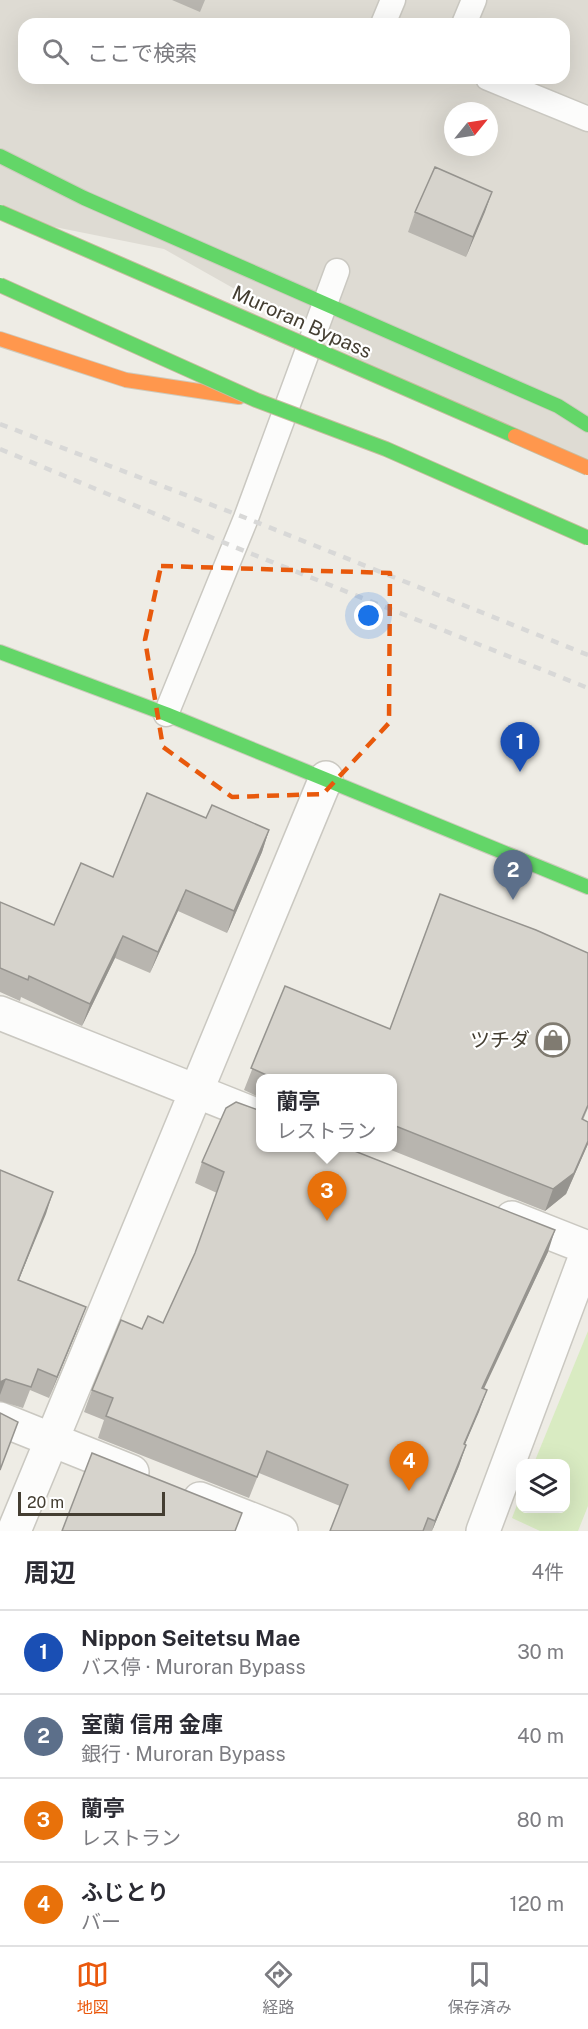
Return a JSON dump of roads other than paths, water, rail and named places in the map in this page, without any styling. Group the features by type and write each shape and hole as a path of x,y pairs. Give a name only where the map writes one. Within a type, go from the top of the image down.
{"main road":[{"path":"0,156 84,198 558,406 588,425"},
{"name":"Muroran Bypass","path":"0,212 588,468"},
{"path":"0,285 256,400 387,449 588,538"},
{"path":"0,339 126,380 256,400"},
{"path":"0,652 166,714 588,887"}],"street":[{"path":"14,1531 326,778"},
{"path":"0,1013 256,1115"},
{"path":"483,1531 588,1249 487,1208"},
{"path":"0,1419 281,1531"}],"lane":[{"path":"386,18 393,0"},
{"path":"466,18 474,0"},
{"path":"503,84 588,118"},
{"path":"166,714 246,518 337,271"}],"railway":[{"path":"0,424 246,518 588,655"},
{"path":"0,449 232,546 588,688"}],"place":[{"name":"Nippon Seitetsu Mae","path":"520,772"},
{"name":"室蘭 信用 金庫","path":"513,900"},
{"name":"ツチダ","path":"553,1040"},
{"name":"蘭亭","path":"327,1221"},
{"name":"ふじとり","path":"409,1491"}]}
